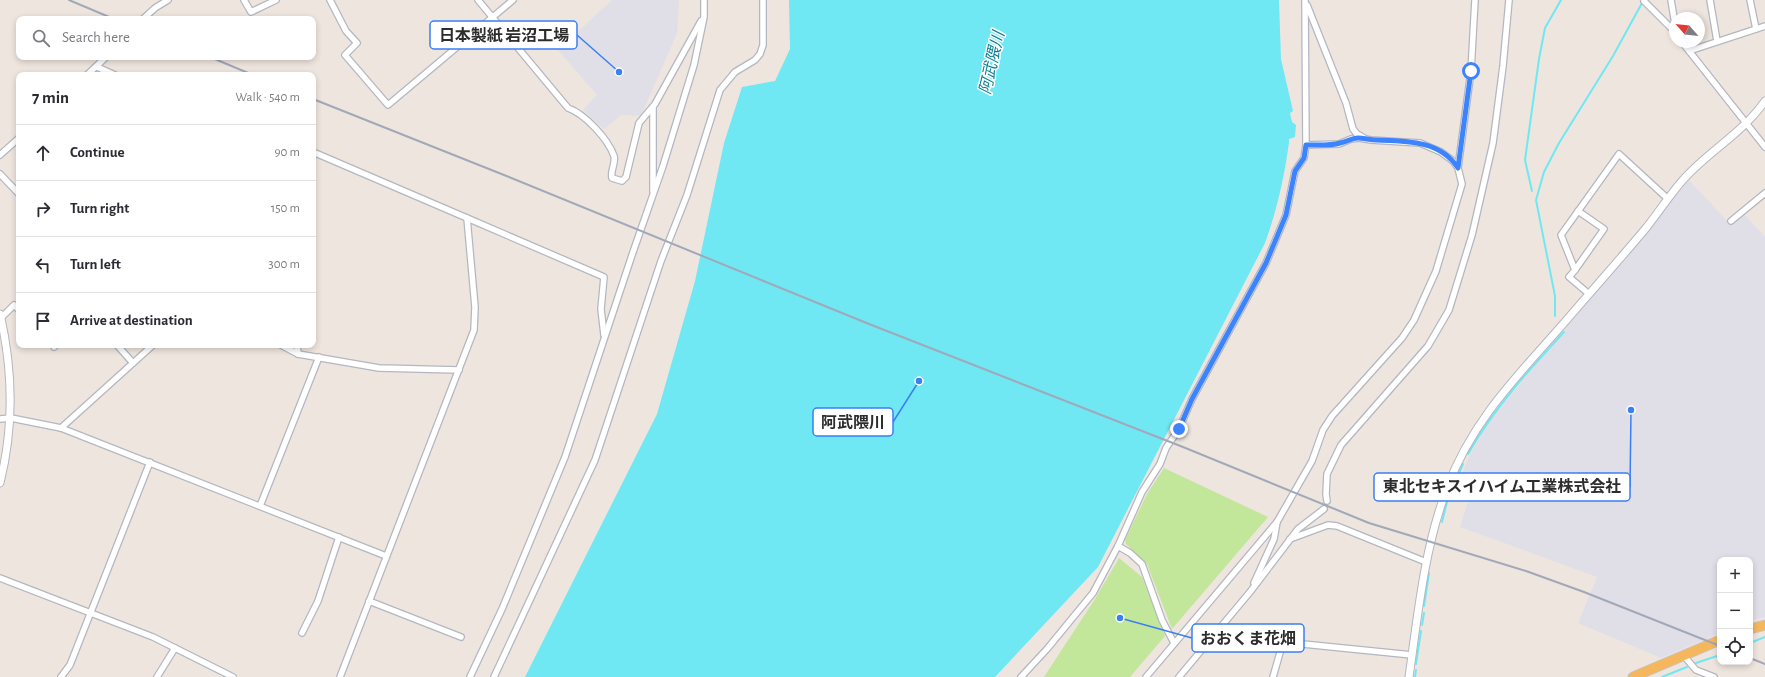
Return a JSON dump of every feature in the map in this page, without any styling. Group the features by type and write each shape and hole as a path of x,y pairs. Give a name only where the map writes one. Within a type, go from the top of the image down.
{"main road":[{"path":"1753,628 1765,625"},
{"path":"1633,677 1717,641"}],"street":[{"path":"146,16 155,8 168,0"},
{"path":"244,0 251,12 276,0"},
{"path":"330,0 346,31 357,43 345,56 388,105 513,0"},
{"path":"478,0 568,108 582,114 604,139 614,157 611,174 612,178 622,180 626,177 639,123 653,107 704,17"},
{"path":"469,677 502,609 565,457 653,196 694,65 704,17 704,0"},
{"path":"494,677 595,460 660,261 688,195 720,90 735,72 755,60 760,54 763,45 763,0"},
{"path":"1305,0 1346,102 1353,129 1367,140"},
{"path":"1021,677 1093,593 1118,546 1142,492 1160,464 1166,448 1179,429 1192,399 1266,263 1286,215 1295,171 1304,158 1306,145 1305,0"},
{"path":"1458,168 1471,71 1474,0"},
{"path":"1327,501 1327,474 1341,445 1361,420 1428,346 1445,319 1451,305 1472,235 1493,143 1503,66 1509,0"},
{"path":"1671,0 1673,12"},
{"path":"1710,0 1717,41"},
{"path":"1750,0 1756,29"},
{"path":"1644,1 1669,26"},
{"path":"1689,51 1765,26"},
{"path":"1687,48 1746,125 1765,147"},
{"path":"91,72 103,60"},
{"path":"97,67 108,72"},
{"path":"1409,677 1426,562 1432,535 1447,489 1461,456 1476,427 1510,382 1589,294 1694,169 1746,125 1765,101"},
{"path":"653,107 653,196"},
{"path":"1146,677 1278,522 1312,461 1323,430 1332,416 1402,338 1414,320 1436,271 1462,184 1458,168 1453,161 1430,146 1420,143 1367,140 1359,138 1351,139 1339,144 1306,145"},
{"path":"0,155 16,141"},
{"path":"316,153 604,277 602,309 604,338"},
{"path":"1575,270 1561,235 1620,154 1668,199"},
{"path":"0,174 16,191"},
{"path":"1731,221 1765,193"},
{"path":"1578,211 1604,228 1569,278 1589,294"},
{"path":"340,677 474,330 475,307 467,218"},
{"path":"0,483 11,418 8,356 0,316 14,305 16,307"},
{"path":"120,348 133,363"},
{"path":"61,428 150,348"},
{"path":"287,348 298,354 379,368 459,370"},
{"path":"297,348 298,354"},
{"path":"260,506 318,357"},
{"path":"0,419 11,418 61,428 386,556"},
{"path":"61,677 70,665 150,462"},
{"path":"1179,677 1250,592 1298,529 1324,509"},
{"path":"1250,592 1274,539 1278,522"},
{"path":"1290,539 1328,525 1337,526 1426,562"},
{"path":"302,633 318,601 340,538"},
{"path":"1118,546 1130,553 1142,564 1162,620 1174,643"},
{"path":"0,578 152,637 233,677"},
{"path":"369,601 461,637"},
{"path":"1273,677 1283,642 1412,655"},
{"path":"157,677 175,648"},
{"path":"1684,656 1696,670 1714,677"}],"shaded area":[{"path":"612,0 679,0 677,33 641,116 621,115 604,129 583,110 597,95 558,50"},
{"path":"1689,180 1731,225 1744,214 1765,237 1765,617 1753,620 1753,557 1717,557 1717,634 1661,658 1578,623 1597,577 1460,527 1469,498 1454,492 1471,452 1490,420"}],"green space":[{"path":"1164,468 1268,517 1172,629 1147,564 1126,544 1125,540 1147,494"},
{"path":"1119,558 1142,577 1165,636 1130,677 1044,677 1095,599"}],"water":[{"path":"789,0 1279,0 1281,59 1293,111 1290,113 1292,122 1296,125 1295,137 1289,139 1280,194 1265,243 1098,567 995,677 525,677 657,414 695,281 724,143 742,87 775,81 790,49"}],"waterway":[{"path":"1532,191 1525,160 1539,59 1545,28 1561,0"},
{"path":"1555,316 1555,296 1536,200 1544,172 1559,143 1613,56 1642,3"},
{"path":"1468,454 1478,437 1501,405 1525,375 1564,332"},
{"path":"1442,522 1448,498 1463,464"},
{"path":"1424,606 1429,573"},
{"path":"1422,625 1424,613"},
{"path":"1416,664 1421,631"},
{"path":"1753,642 1765,637"},
{"path":"1696,663 1717,656"},
{"path":"1662,677 1687,667"},
{"path":"1415,677 1416,670"}],"railway":[{"path":"69,0 107,16"},
{"path":"217,60 246,72"},
{"path":"316,100 869,324 1183,447 1369,523 1526,571 1584,592 1717,645"},
{"path":"1753,659 1765,664"}],"place":[{"name":"日本製紙 岩沼工場","path":"619,72"},
{"name":"阿武隈川","path":"919,381"},
{"name":"東北セキスイハイム工業株式会社","path":"1631,410"},
{"name":"おおくま花畑","path":"1120,618"}],"route":[{"path":"1179,429 1192,399 1266,263 1286,215 1295,171 1304,158 1306,145 1339,144 1351,139 1359,138 1420,143 1441,152 1453,161 1458,168 1471,71"}]}
